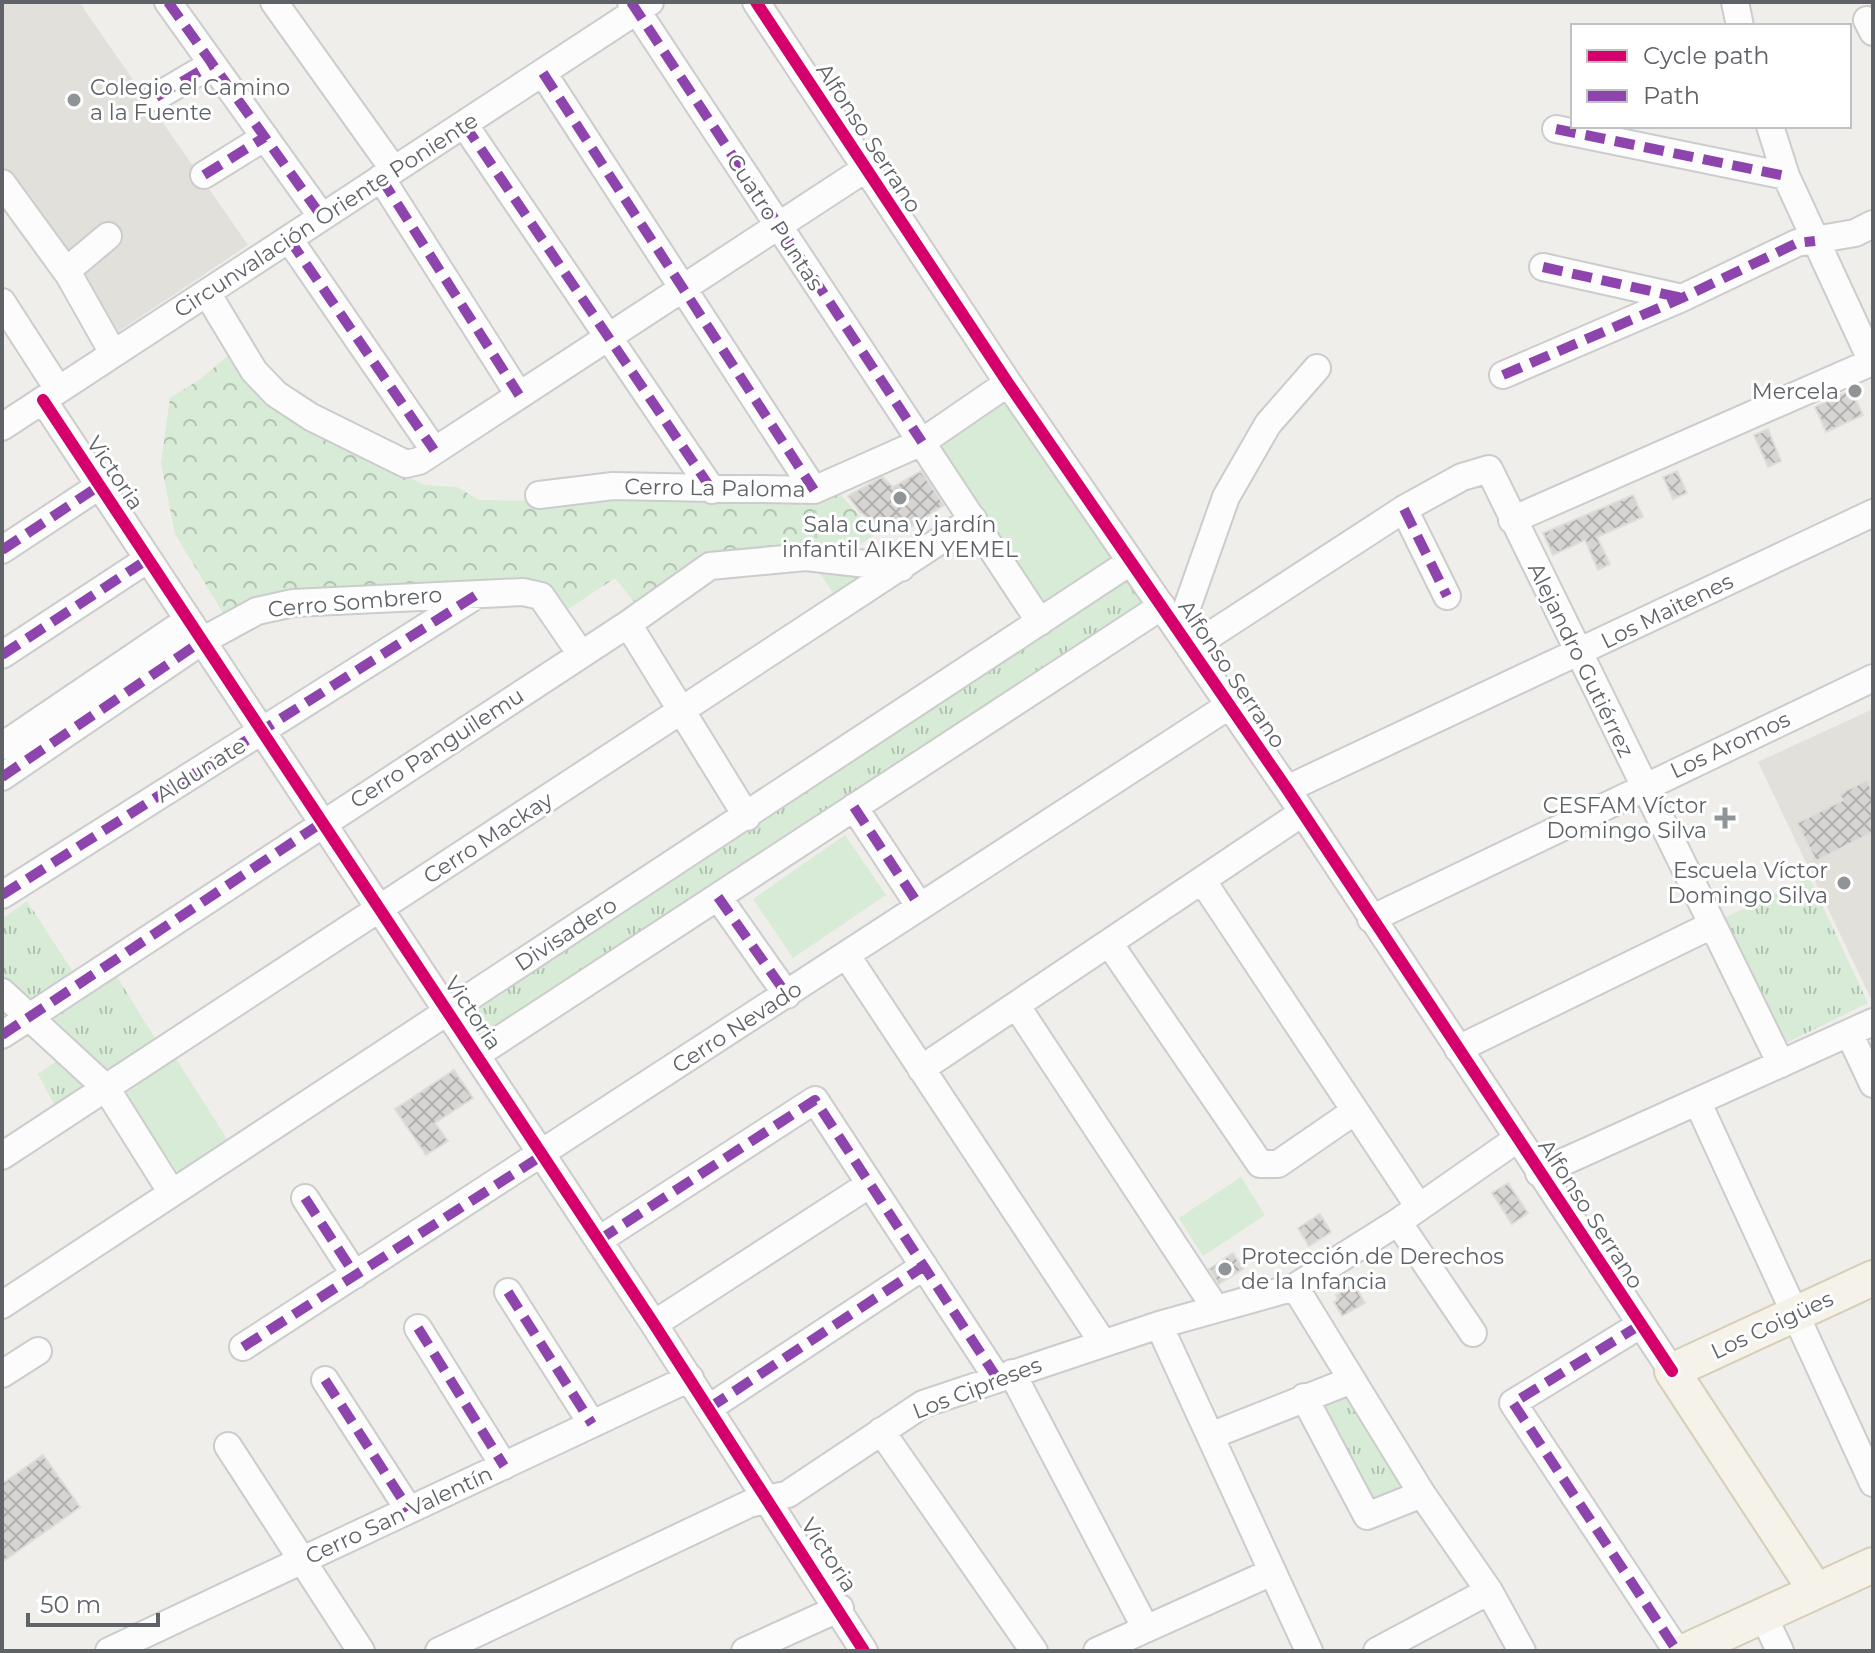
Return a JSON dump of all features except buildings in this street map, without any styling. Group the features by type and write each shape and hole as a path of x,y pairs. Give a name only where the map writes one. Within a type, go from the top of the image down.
{"main road":[{"name":"Los Coigües","path":"1672,1371 1873,1278"},
{"name":"Alfonso Serrano","path":"1672,1371 1816,1591"},
{"path":"1686,1651 1873,1565"}],"street":[{"path":"168,2 322,217"},
{"name":"Alfonso Serrano","path":"756,2 1008,383 1287,789 1672,1371"},
{"path":"1735,2 1740,24"},
{"name":"Circunvalación Oriente Poniente","path":"2,427 543,73 639,5"},
{"name":"Cuatro Puntas","path":"639,5 777,226 1040,622"},
{"path":"286,7 519,395"},
{"path":"156,97 212,64"},
{"path":"543,73 814,490"},
{"path":"464,124 606,338 712,490"},
{"path":"1512,520 1871,353 1786,176 1771,128"},
{"path":"1556,129 1786,176"},
{"path":"204,175 265,137"},
{"path":"207,293 254,371 276,394 311,417 406,464 434,450 865,169"},
{"path":"2,183 69,275 113,353"},
{"path":"1503,375 1682,298 1797,243 1855,233 1873,224"},
{"path":"69,275 71,267 108,236"},
{"path":"289,239 434,450"},
{"path":"1543,267 1682,298"},
{"name":"Victoria","path":"2,302 99,486 690,1378 840,1608 864,1651"},
{"path":"1185,639 1226,497 1268,424 1317,368"},
{"name":"Cerro La Paloma","path":"539,495 613,486 814,490 922,442 1008,383"},
{"name":"Alejandro Gutiérrez","path":"1404,509 1462,477 1489,469 1781,1064"},
{"path":"2,550 99,486"},
{"path":"1185,639 1404,509 1447,596"},
{"name":"Los Maitenes","path":"1287,789 1873,513"},
{"name":"Cerro Mackay","path":"2,1156 973,519"},
{"name":"Cerro Panguilemu","path":"2,1035 628,624 710,566 806,557 901,568"},
{"path":"2,655 148,559"},
{"name":"Divisadero","path":"2,1305 1130,562"},
{"name":"Cerro Sombrero","path":"2,746 195,630 293,603 481,592 541,596 581,654"},
{"name":"Aldunate","path":"2,895 481,592"},
{"path":"476,1055 1162,606"},
{"path":"628,624 747,817"},
{"name":"Cerro Sombrero","path":"2,777 195,630"},
{"name":"Los Aromos","path":"1371,919 1873,678"},
{"name":"Cerro Nevado","path":"243,1347 543,1155 1230,705"},
{"path":"854,807 920,907"},
{"path":"921,1069 1302,813"},
{"path":"1202,880 1355,1111 1473,1333"},
{"path":"718,897 787,995"},
{"path":"1458,1049 1712,925"},
{"path":"1109,943 1260,1164 1278,1164 1355,1111"},
{"path":"847,956 1103,1343"},
{"path":"2,992 106,1088 172,1193"},
{"path":"1016,1005 1216,1309"},
{"path":"1539,1173 1861,1027 1873,1084"},
{"path":"599,1240 815,1100 924,1266 1005,1376 1146,1629"},
{"path":"1698,1103 1873,1483"},
{"name":"Los Cipreses","path":"439,1651 749,1504 788,1494 923,1404 1159,1325 1295,1287 1409,1214 1517,1139"},
{"path":"654,1324 870,1184"},
{"path":"305,1198 355,1275"},
{"path":"709,1408 924,1266"},
{"path":"1295,1287 1422,1494 1489,1591 1522,1651"},
{"path":"508,1292 592,1424"},
{"path":"1159,1325 1309,1651"},
{"path":"1640,1325 1513,1403 1677,1651"},
{"path":"418,1328 504,1466"},
{"path":"2,1374 38,1351"},
{"name":"Cerro San Valentín","path":"109,1651 690,1378"},
{"path":"325,1380 409,1510"},
{"path":"1210,1436 1352,1380"},
{"path":"1304,1397 1367,1516 1422,1494"},
{"path":"881,1431 1034,1651"},
{"path":"228,1446 361,1651"},
{"path":"1097,1651 1272,1572"},
{"path":"1377,1651 1489,1591"},
{"path":"745,1651 840,1608"},
{"path":"1763,1615 1780,1651"}],"shaded area":[{"name":"Colegio el Camino a la Fuente","path":"2,2 79,2 248,245 100,344 2,198"},
{"name":"Escuela Víctor Domingo Silva","path":"1873,709 1873,1003 1758,762"}],"green space":[{"path":"242,343 306,426 424,485 457,487 479,500 543,501 629,490 840,494 876,534 846,554 713,560 640,609 615,578 561,614 543,592 226,618 175,534 161,463 170,398 202,378"},
{"path":"1006,395 1121,559 1041,612 931,444"},
{"path":"812,562 887,571 840,603"},
{"path":"1130,573 1151,604 480,1047 457,1012"},
{"path":"845,835 886,895 793,958 753,899"},
{"path":"1809,877 1868,1003 1782,1045 1722,919"},
{"path":"27,901 86,992 114,972 158,1043 56,1108 38,1074 67,1054 16,1010 2,1019 2,913 5,917"},
{"path":"175,1057 229,1142 180,1176 125,1094"},
{"path":"1241,1177 1265,1215 1203,1256 1179,1218"},
{"path":"1350,1389 1410,1488 1368,1503 1316,1400"}],"marked path":[{"path":"168,2 322,217"},
{"path":"631,2 922,442"},
{"path":"156,97 212,64"},
{"path":"543,73 814,490"},
{"path":"464,124 712,490"},
{"path":"1556,129 1786,176"},
{"path":"204,175 265,137"},
{"path":"381,178 519,395"},
{"path":"289,239 434,450"},
{"path":"1503,375 1682,298 1797,243 1815,241"},
{"path":"1543,267 1682,298"},
{"path":"2,550 99,486"},
{"path":"1404,509 1447,596"},
{"path":"2,655 148,559"},
{"path":"2,895 481,592"},
{"path":"2,777 202,641"},
{"path":"854,807 920,907"},
{"path":"2,1035 323,822"},
{"path":"718,897 787,995"},
{"path":"599,1240 815,1100 997,1378"},
{"path":"243,1347 543,1155"},
{"path":"305,1198 355,1275"},
{"path":"709,1408 924,1266"},
{"path":"508,1292 592,1424"},
{"path":"1640,1325 1513,1403 1677,1651"},
{"path":"418,1328 504,1466"},
{"path":"325,1380 409,1510"}],"cycle path":[{"path":"756,2 1008,383 1287,789 1672,1371"},
{"path":"43,400 654,1324 864,1651"}],"place":[{"name":"Colegio el Camino a la Fuente","path":"74,100"},
{"name":"Mercela","path":"1855,391"},
{"name":"Sala cuna y jardín infantil AIKEN YEMEL","path":"900,498"},
{"name":"CESFAM Víctor Domingo Silva","path":"1725,818"},
{"name":"Escuela Víctor Domingo Silva","path":"1844,883"},
{"name":"Protección de Derechos de la Infancia","path":"1225,1269"}]}
